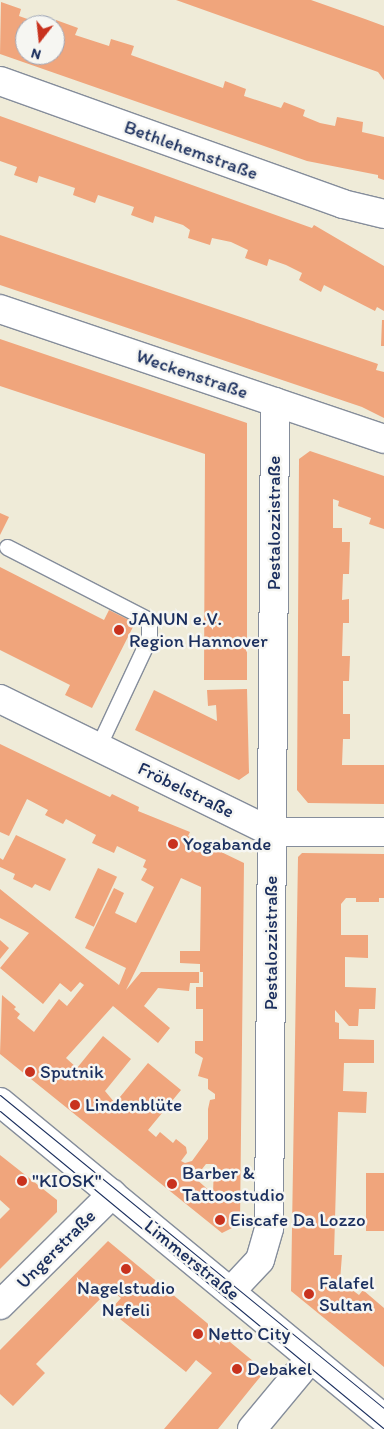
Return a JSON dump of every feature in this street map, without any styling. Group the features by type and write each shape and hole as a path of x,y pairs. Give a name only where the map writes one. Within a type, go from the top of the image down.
{"street":[{"name":"Bethlehemstraße","path":"0,81 342,204 384,214"},
{"name":"Weckenstraße","path":"0,309 384,439"},
{"name":"Pestalozzistraße","path":"231,1291 260,1260 269,1228 275,402"},
{"name":"Fröbelstraße","path":"0,699 272,832 384,832"},
{"name":"Limmerstraße","path":"0,1102 384,1419"},
{"name":"Ungerstraße","path":"0,1305 112,1194"},
{"path":"252,1429 312,1358"}],"lane":[{"path":"7,547 149,620 149,638 98,747"}],"building":[{"path":"176,0 311,0 384,26 384,80 378,72"},
{"path":"1,2 21,9 19,15 15,15 15,59 0,54"},
{"path":"65,23 78,28 75,35 109,46 111,39 134,46 131,55 223,88 225,81 246,89 244,96 281,108 284,102 305,110 303,116 320,123 335,126 337,117 363,122 362,132 384,137 384,180 378,178 378,175 307,161 32,65 65,65"},
{"path":"0,116 312,228 314,225 384,266 384,311 377,307 375,311 324,285 321,292 299,280 302,273 286,265 269,259 267,266 245,258 248,250 231,242 212,238 210,245 188,238 190,230 183,225 155,216 153,223 131,215 134,207 98,195 95,203 73,195 75,188 39,176 37,183 14,175 17,167 0,161"},
{"path":"0,235 378,364 376,370 384,372 384,418 362,407 0,285"},
{"path":"382,320 384,320 384,346 381,346"},
{"path":"0,339 247,423 247,680 204,680 205,454 0,386"},
{"path":"310,451 384,476 384,529 369,524 371,518 338,506 339,501 333,499 333,528 342,528 342,542 350,542 349,574 343,574 342,600 349,599 349,623 343,623 342,656 350,656 349,681 343,681 343,714 350,714 350,739 343,739 342,765 384,765 384,804 308,803 297,790 299,459"},
{"path":"0,513 9,517 0,535"},
{"path":"0,567 104,620 109,610 135,623 92,708 65,695 70,685 0,650"},
{"path":"247,689 249,773 239,780 135,730 154,690 217,721 216,705 208,706 207,690"},
{"path":"0,744 110,797 112,794 139,807 138,811 190,832 188,836 244,863 240,1224 222,1233 0,1054 2,995 16,1007 14,1009 20,1014 17,1018 34,1032 59,999 67,1006 84,985 80,982 71,992 60,983 43,1004 0,968 29,933 0,918 0,889 119,985 126,968 85,948 114,888 124,893 115,913 136,923 154,887 141,880 147,869 143,867 146,860 117,846 114,853 92,843 96,835 66,819 63,824 45,815 48,810 27,799 9,836 0,832","holes":["181,878 201,887 200,951 180,951 180,963 200,964 200,972 203,972 203,987 196,987 196,1009 203,1009 203,1041 195,1041 195,1053 203,1058 198,1076 208,1079 208,1089 215,1094 215,1099 210,1100 208,1109 208,1139 192,1161 185,1163 181,1161 187,1153 186,1147 176,1139 173,1143 160,1132 156,1137 148,1130 181,1090 148,1063 115,1103 105,1091 131,1059 103,1036 77,1068 66,1058 113,1006 158,1043 170,1028 144,1006 158,988 189,991 190,983 199,983 199,972 141,972 126,990","206,1164 214,1164 213,1194 195,1178"]},
{"path":"16,835 66,859 50,891 35,884 32,888 13,879 15,874 0,867 0,858 3,860"},
{"path":"302,853 384,854 384,898 379,898 379,902 356,902 356,898 346,898 341,904 341,935 368,935 368,958 345,957 345,987 376,988 375,1009 359,1009 358,1026 349,1026 335,1010 335,1022 339,1023 339,1039 374,1040 374,1063 344,1063 343,1091 367,1092 366,1113 338,1112 334,1255 342,1255 340,1281 359,1295 363,1290 384,1308 384,1367 291,1291 298,857"},
{"path":"98,868 117,877 94,927 75,918"},
{"path":"0,940 9,948 0,959"},
{"path":"0,1155 57,1200 57,1212 0,1269 0,1219 10,1209 0,1200"},
{"path":"366,1173 384,1173 384,1231 366,1231"},
{"path":"108,1241 265,1371 218,1429 164,1429 212,1373 196,1360 186,1372 120,1319 123,1315 113,1307 121,1298 110,1289 36,1364 45,1373 13,1406 0,1394 0,1350"}],"tram line":[{"path":"0,1095 384,1408"},
{"path":"0,1111 384,1429"}],"place":[{"name":"JANUN e.V. Region Hannover","path":"119,630"},
{"name":"Yogabande","path":"173,844"},
{"name":"Sputnik","path":"30,1072"},
{"name":"Lindenblüte","path":"75,1105"},
{"name":"\"KIOSK\"","path":"22,1181"},
{"name":"Barber & Tattoostudio","path":"172,1184"},
{"name":"Eiscafe Da Lozzo","path":"220,1220"},
{"name":"Nagelstudio Nefeli","path":"126,1269"},
{"name":"Falafel Sultan","path":"309,1294"},
{"name":"Netto City","path":"198,1334"},
{"name":"Debakel","path":"237,1369"}]}
